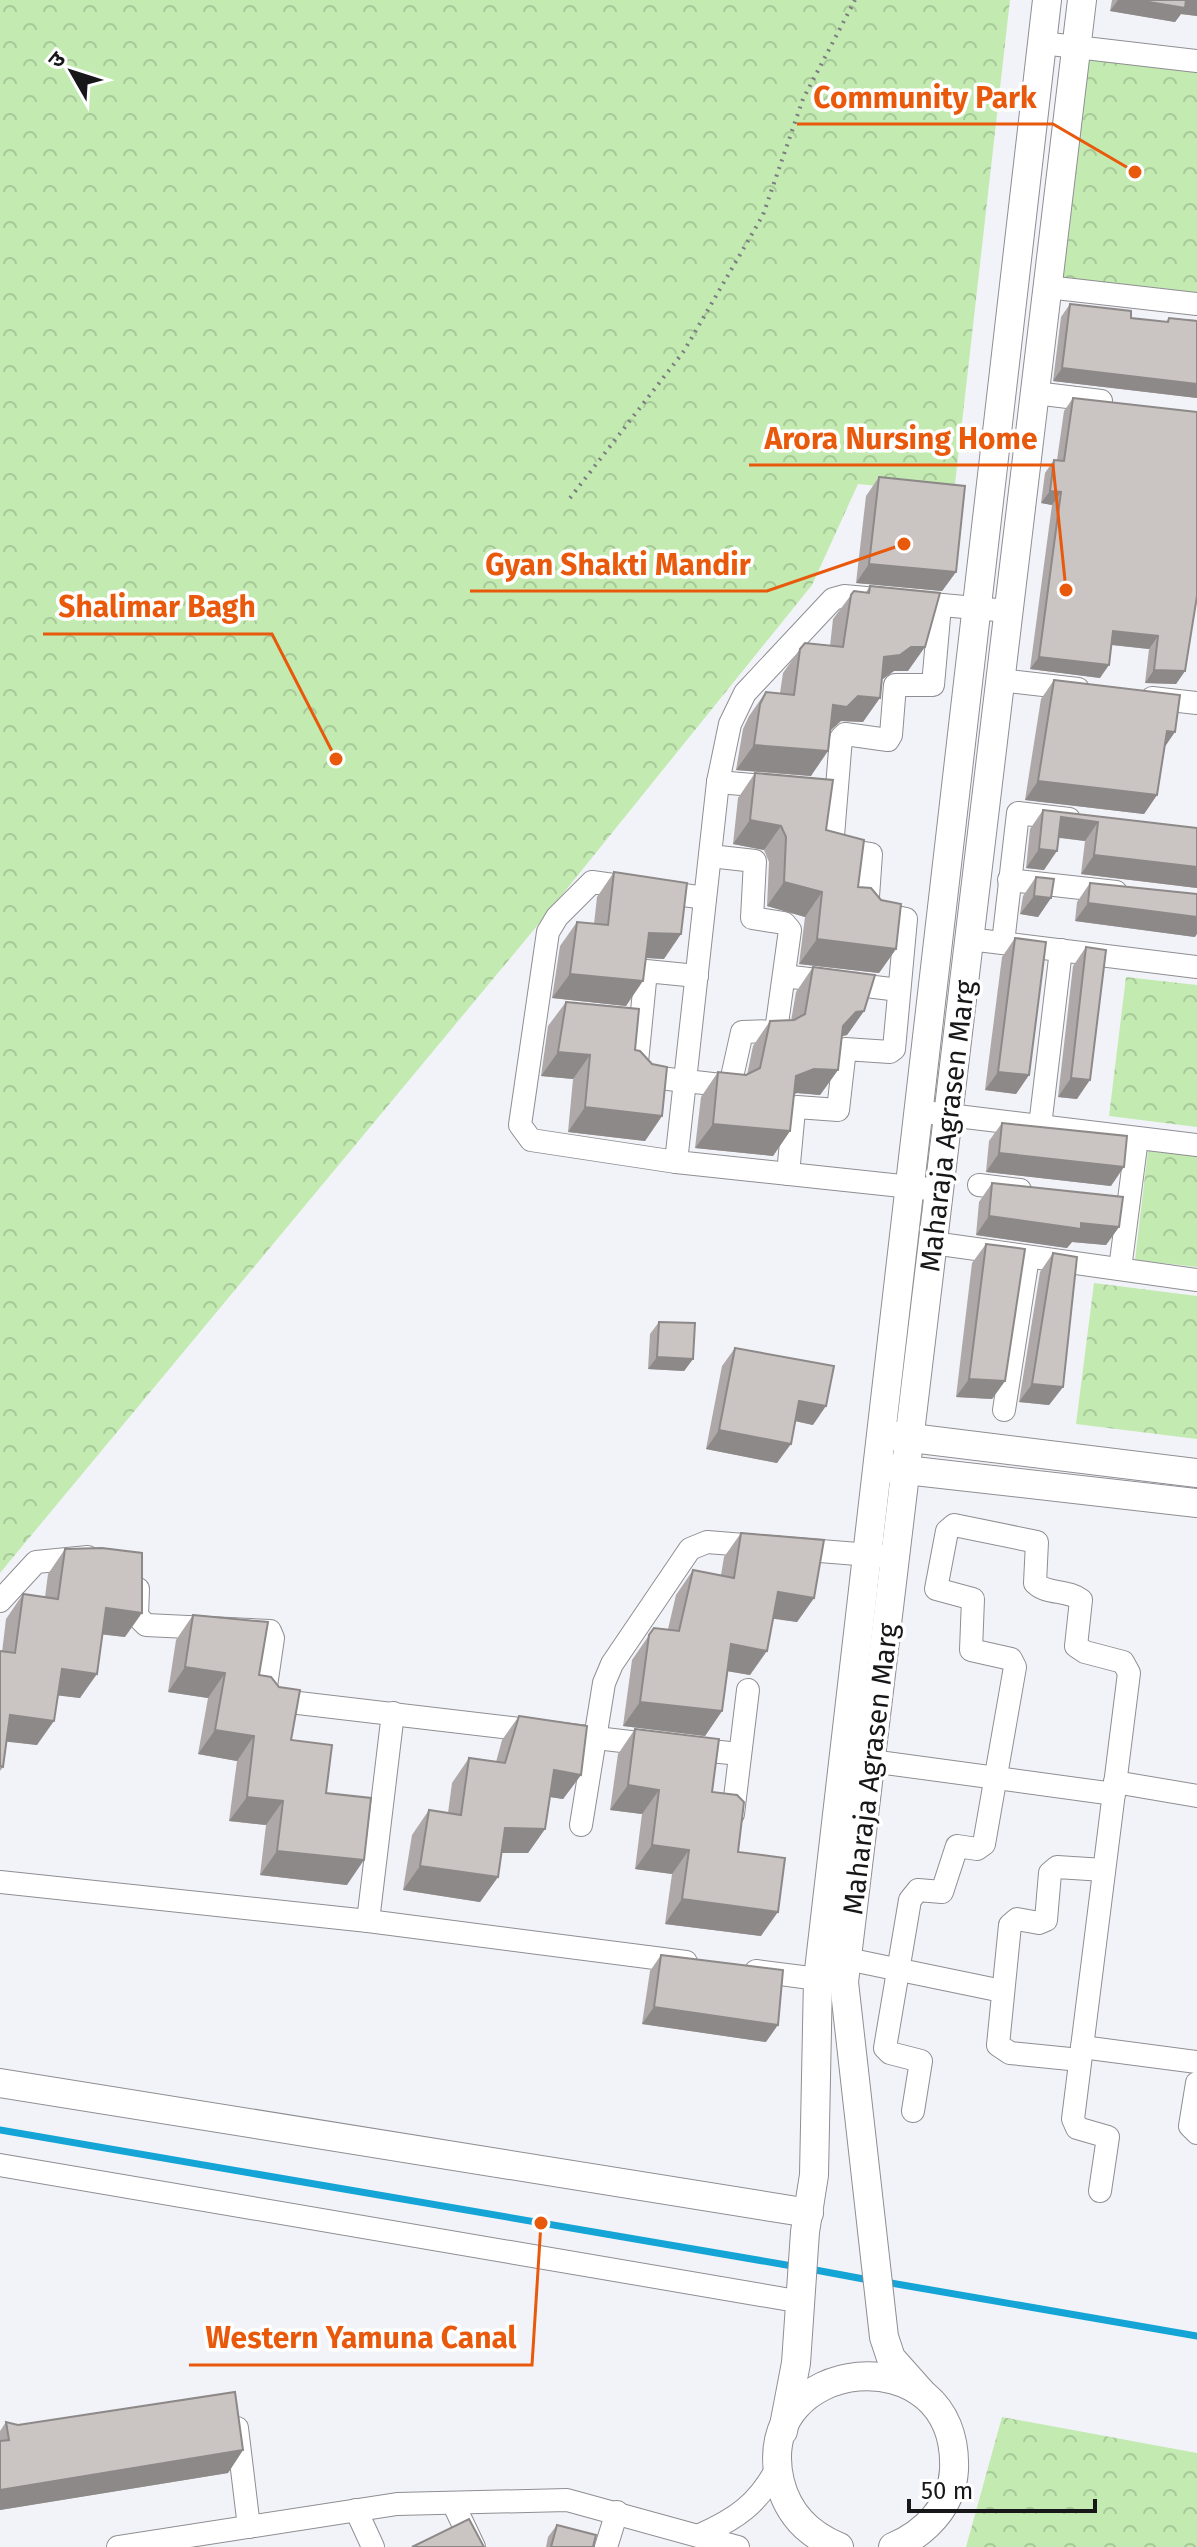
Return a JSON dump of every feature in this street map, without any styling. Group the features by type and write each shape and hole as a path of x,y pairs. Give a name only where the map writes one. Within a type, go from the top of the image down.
{"street":[{"name":"Maharaja Agrasen Marg","path":"777,2468 796,2363 807,2222 814,2175 818,1979 1047,0"},
{"name":"Maharaja Agrasen Marg","path":"946,2502 954,2473 953,2444 942,2417 891,2358 882,2313 844,1982 1082,0"},
{"path":"1042,43 1197,61"},
{"path":"1047,287 1197,304"},
{"path":"1035,393 1122,404"},
{"path":"676,1162 718,782 735,709 745,693 826,604 844,596 1008,611"},
{"path":"788,1174 794,1109 840,1109 846,1048 893,1051 905,917 867,911 871,854 832,848 829,792 841,736 888,740 895,685 933,685 940,606"},
{"path":"1000,680 1102,692"},
{"path":"1134,696 1197,703"},
{"path":"718,782 792,788"},
{"path":"1003,943 1018,813 1092,822"},
{"path":"697,976 646,971 633,1021 636,1069 638,1074 733,1085 742,1032 776,1031 789,926 756,922 751,915 757,863 710,856"},
{"path":"1009,880 1134,894"},
{"path":"705,898 589,883 551,924 520,1125 527,1137 676,1162 939,1190"},
{"path":"969,939 1197,967"},
{"path":"1040,1126 1061,950"},
{"path":"784,976 899,990"},
{"path":"536,1011 566,1014"},
{"path":"919,1111 1197,1145"},
{"path":"1120,1269 1121,1201 1137,1138"},
{"path":"979,1185 1039,1192"},
{"path":"933,1243 1197,1280"},
{"path":"1004,1410 1028,1257"},
{"path":"882,1434 1197,1473"},
{"path":"878,1467 1197,1503"},
{"path":"913,2111 921,2061 890,2053 885,2048 913,1892 942,1892 953,1848 960,1845 977,1849 984,1844 1015,1667 1011,1659 971,1650 973,1599 936,1589 948,1528 954,1525 1035,1540 1040,1546 1035,1583 1043,1590 1073,1594 1081,1600 1076,1646 1085,1652 1117,1659 1127,1668 1074,2124 1082,2130 1103,2132 1108,2137 1100,2191"},
{"path":"581,1825 599,1702 612,1664 690,1549 707,1542 896,1558"},
{"path":"0,1601 30,1566 41,1560 126,1560 141,1624 270,1631 273,1638 265,1693 269,1699 740,1754"},
{"path":"733,1814 748,1690"},
{"path":"368,1921 393,1713"},
{"path":"871,1761 995,1778 1197,1796"},
{"path":"1104,1870 1053,1869 1046,1920 1039,1923 1017,1919 1010,1925 997,2038 1003,2050 1197,2062"},
{"path":"0,1882 368,1921 706,1964"},
{"path":"847,1959 1002,1991"},
{"path":"737,1968 818,1979"},
{"path":"0,2083 807,2222"},
{"path":"1197,2083 1190,2126 1197,2133"},
{"path":"0,2165 802,2302"},
{"path":"783,2431 797,2407 818,2388 844,2377 899,2380 923,2394"},
{"path":"234,2409 249,2527"},
{"path":"700,2535 737,2519 765,2492 777,2468"},
{"path":"777,2468 784,2497 800,2522 824,2545"},
{"path":"118,2547 179,2542 249,2527 397,2504 567,2500 738,2547"},
{"path":"893,2547 912,2539 931,2523 946,2502"},
{"path":"937,2547 946,2502"},
{"path":"453,2503 474,2547"},
{"path":"356,2510 373,2547"},
{"path":"606,2547 617,2512"}],"path":[{"path":"570,498 684,351 763,215 803,99 855,0"}],"green space":[{"path":"0,0 1010,0 954,493 858,484 812,585 532,932 0,1573"},
{"path":"1087,55 1197,60 1197,300 1060,284"},
{"path":"1126,977 1197,985 1197,1127 1109,1116"},
{"path":"1148,1150 1197,1155 1197,1267 1135,1260"},
{"path":"1094,1283 1197,1296 1197,1439 1076,1424"},
{"path":"1002,2417 1197,2453 1197,2547 966,2547"}],"building":[{"path":"1137,0 1186,0 1185,8"},
{"path":"1070,304 1131,311 1131,318 1197,321 1197,384 1062,368"},
{"path":"1073,398 1197,412 1197,596 1185,671 1154,670 1158,636 1113,631 1109,665 1039,657 1061,492 1050,491 1054,460 1064,461"},
{"path":"879,477 965,486 956,572 869,564"},
{"path":"870,586 940,593 925,647 911,647 900,655 884,657 880,698 858,696 847,707 833,705 828,751 754,745 760,704 766,692 794,695 800,649 805,643 843,647 851,595 854,591 869,593"},
{"path":"1054,680 1180,695 1175,732 1167,731 1157,795 1038,781"},
{"path":"755,773 833,780 826,830 864,840 858,887 871,888 881,900 901,904 896,949 817,939 822,892 784,882 786,837 781,826 750,820"},
{"path":"1043,810 1197,828 1197,867 1094,855 1098,822 1061,817 1057,851 1039,849"},
{"path":"614,872 687,883 681,934 649,933 643,981 570,974 577,922 608,925"},
{"path":"1036,877 1054,879 1051,898 1034,896"},
{"path":"1090,883 1197,894 1197,917 1088,903"},
{"path":"1015,938 1046,942 1029,1075 998,1072"},
{"path":"1086,947 1106,950 1090,1080 1071,1078"},
{"path":"813,967 875,975 864,1011 856,1012 843,1026 838,1070 814,1069 796,1076 790,1131 713,1124 718,1072 746,1075 760,1068 770,1021 794,1020 805,1014"},
{"path":"566,1002 639,1009 635,1050 640,1051 652,1064 667,1067 662,1116 585,1107 590,1055 558,1052"},
{"path":"1002,1123 1127,1136 1124,1167 999,1153"},
{"path":"992,1183 1123,1197 1119,1227 1081,1223 1081,1229 989,1216"},
{"path":"986,1244 1025,1249 1005,1381 969,1379"},
{"path":"1053,1253 1077,1257 1063,1387 1032,1384"},
{"path":"659,1322 695,1323 693,1359 657,1357"},
{"path":"735,1348 834,1366 826,1406 799,1401 791,1444 719,1430"},
{"path":"741,1533 824,1540 814,1598 778,1592 767,1651 731,1644 722,1711 640,1702 649,1635 654,1628 679,1631 693,1570 734,1578"},
{"path":"102,1548 142,1553 142,1613 106,1608 97,1674 62,1669 54,1721 10,1715 3,1767 0,1766 0,1651 15,1653 23,1594 58,1599 65,1549"},
{"path":"193,1615 268,1622 259,1675 271,1677 279,1687 300,1690 291,1740 332,1745 326,1793 371,1798 364,1860 277,1851 283,1801 247,1797 254,1736 215,1730 225,1673 185,1667"},
{"path":"519,1716 587,1726 581,1775 554,1770 545,1829 505,1828 498,1877 420,1866 429,1810 461,1815 469,1758 505,1763"},
{"path":"635,1729 719,1739 712,1792 737,1795 744,1802 738,1852 785,1858 778,1912 682,1899 689,1850 652,1845 659,1790 628,1785"},
{"path":"661,1955 783,1970 778,2025 654,2007"},
{"path":"235,2392 243,2450 0,2490 0,2441 9,2440 6,2422 18,2425"},
{"path":"469,2519 484,2547 412,2547"},
{"path":"557,2525 596,2535 593,2547 551,2547"}],"waterway":[{"path":"0,2130 798,2267"},
{"path":"810,2269 869,2280"},
{"path":"885,2282 1197,2336"}],"place":[{"name":"Community Park","path":"1135,172"},
{"name":"Gyan Shakti Mandir","path":"904,544"},
{"name":"Arora Nursing Home","path":"1066,590"},
{"name":"Shalimar Bagh","path":"336,759"},
{"name":"Western Yamuna Canal","path":"541,2223"}]}
